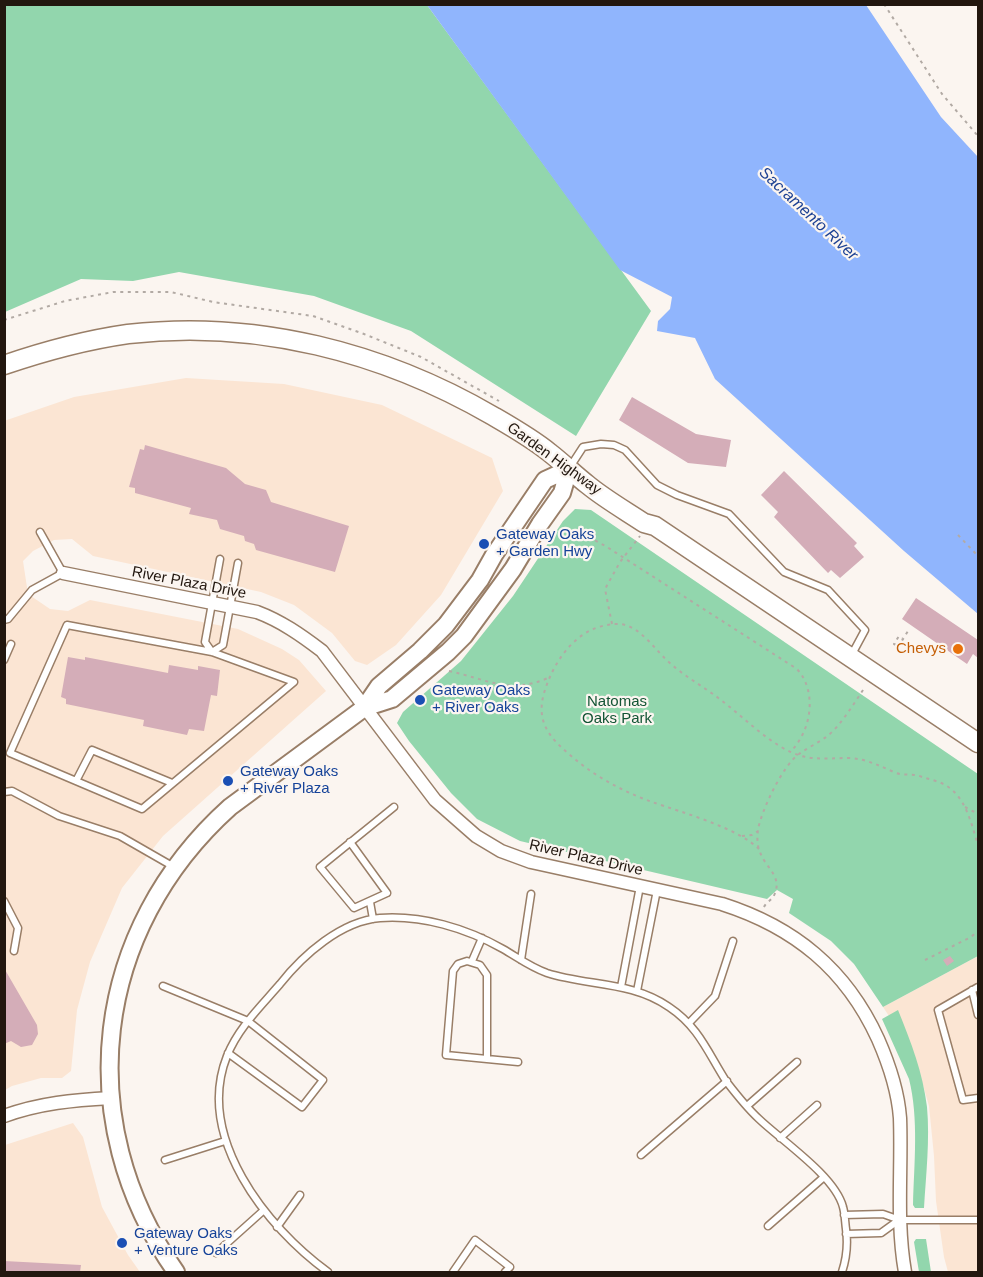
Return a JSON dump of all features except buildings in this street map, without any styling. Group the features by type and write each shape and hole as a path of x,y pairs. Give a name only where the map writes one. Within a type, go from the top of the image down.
{"main road":[{"name":"Garden Highway","path":"4,365 42,352 93,340 161,332 204,330 246,333 309,343 388,365 421,379 491,415 549,452 589,486 644,523 655,526 978,743"}],"street":[{"path":"364,708 379,686 446,625 480,580 544,480 569,469"},
{"path":"176,1272 151,1232 126,1178 111,1098 112,1030 120,984 130,950 144,918 174,867 196,840 230,807 364,708 392,699 464,636 513,569 562,493 569,469"},
{"name":"River Plaza Drive","path":"63,573 256,612 274,619 306,638 321,651 435,800 476,836 501,851 531,862 722,904 761,918 789,934 827,964 844,982 871,1024 890,1069 900,1116 900,1220 901,1251 905,1272"},
{"path":"4,1116 44,1104 111,1098"}],"lane":[{"path":"569,469 583,447 601,444 614,445 625,450 657,485 677,495 729,514 784,573 828,590 865,630 850,657"},
{"path":"4,620 8,619 32,590 63,573 40,532"},
{"path":"212,652 205,642 220,559"},
{"path":"212,652 223,645 238,563"},
{"path":"67,625 212,652 294,682 142,808 76,781 10,753 67,625"},
{"path":"4,660 11,644"},
{"path":"76,781 92,750 172,783"},
{"path":"4,792 12,790 59,816 120,836 174,867"},
{"path":"350,842 387,893 354,908 320,867 350,842 394,807"},
{"path":"621,987 640,886"},
{"path":"637,991 657,890"},
{"path":"521,960 531,894"},
{"path":"4,901 18,928 14,951"},
{"path":"370,902 373,920"},
{"path":"328,1272 277,1227 243,1176 225,1141 219,1112 219,1090 228,1053 239,1032 302,958 335,934 373,920 397,918 436,922 482,938 521,960 556,975 637,991 668,1006 689,1023 704,1042 727,1081 747,1106 824,1178 840,1198 848,1246 842,1272"},
{"path":"472,961 482,938"},
{"path":"689,1023 715,996 733,941"},
{"path":"487,1059 489,984 484,970 472,961 462,962 453,971 446,1055 487,1059 518,1062"},
{"path":"163,986 249,1021 323,1080 302,1107 228,1053"},
{"path":"978,1015 975,988 938,1010 963,1100 978,1098"},
{"path":"747,1106 797,1062"},
{"path":"641,1155 727,1081"},
{"path":"780,1138 817,1105"},
{"path":"165,1160 225,1141"},
{"path":"768,1226 824,1178"},
{"path":"277,1227 300,1195"},
{"path":"216,1253 264,1210"},
{"path":"844,1215 883,1214 900,1220 978,1220"},
{"path":"846,1234 881,1233 900,1220"},
{"path":"453,1272 475,1240 510,1267 505,1272"}],"path":[{"path":"884,4 942,94 978,136"},
{"path":"612,625 605,589 623,557 642,533"},
{"path":"958,534 978,556"},
{"path":"581,537 590,537 623,557 791,664 802,675 808,687 809,709 804,734 790,752"},
{"path":"761,918 766,902 775,893 777,885 759,849 741,836 620,788 576,761 556,743 543,721 541,704 549,677 559,658 584,633 612,625 624,625 639,633 669,663 726,703 758,731 797,755 829,760 849,758 866,760 897,773 921,776 951,788 965,807 978,845"},
{"path":"897,646 908,631"},
{"path":"446,670 500,685 534,684 549,677"},
{"path":"759,849 758,831 764,809 797,755 818,743 833,730 850,710 875,673"},
{"path":"965,807 978,814"},
{"path":"741,836 752,835 758,831"},
{"path":"925,960 971,937 978,931"}],"shaded area":[{"path":"186,378 284,384 382,405 492,458 503,491 441,595 396,645 367,665 355,661 332,633 294,605 261,592 93,556 72,539 54,540 33,551 23,561 28,594 50,609 68,611 90,600 238,629 282,649 299,660 326,691 163,836 122,888 90,962 77,1010 71,1071 62,1078 41,1078 5,1090 4,421 74,397"},
{"path":"978,956 978,1272 948,1272 936,1201 929,1106 914,1054 883,1007"},
{"path":"73,1123 83,1137 102,1207 140,1272 5,1272 5,1145"}],"green space":[{"path":"5,4 427,5 651,311 576,436 411,331 314,296 179,272 133,281 81,279 5,312"},
{"name":"Natomas Oaks Park","path":"575,509 591,510 978,774 978,956 883,1007 854,964 831,941 789,913 793,899 777,890 767,899 520,841 477,819 451,793 397,723 403,712 461,661 513,596 563,521"},
{"path":"898,1010 912,1046 927,1107 928,1145 924,1208 915,1208 913,1205 915,1126 909,1079 882,1019"},
{"path":"916,1239 926,1239 931,1272 919,1272 914,1242"}],"water":[{"name":"Sacramento River","path":"427,5 866,5 941,117 978,157 978,614 904,551 715,379 695,338 657,331 658,321 670,309 672,297 620,270"}],"place":[{"name":"Gateway Oaks + Garden Hwy","path":"484,544"},
{"name":"Chevys","path":"958,649"},
{"name":"Gateway Oaks + River Oaks","path":"420,700"},
{"name":"Gateway Oaks + River Plaza","path":"228,781"},
{"name":"Gateway Oaks + Venture Oaks","path":"122,1243"}]}
